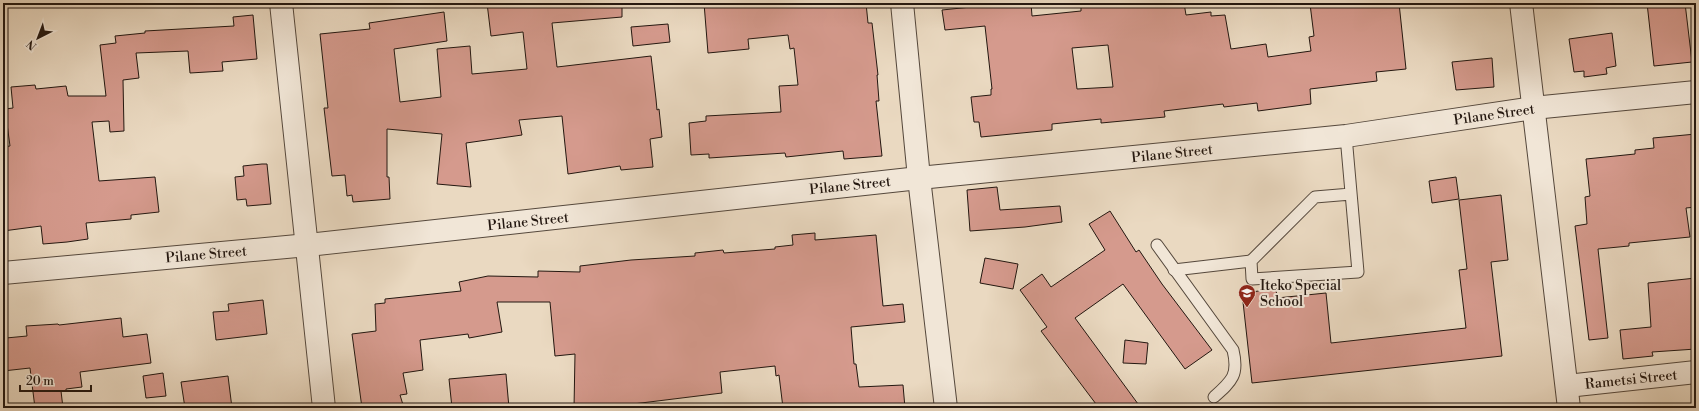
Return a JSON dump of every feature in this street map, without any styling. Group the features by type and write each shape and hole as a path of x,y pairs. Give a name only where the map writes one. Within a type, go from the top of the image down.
{"street":[{"path":"281,3 308,245 324,408"},
{"path":"902,3 919,178 946,408"},
{"path":"1521,3 1569,408"},
{"name":"Pilane Street","path":"3,273 308,245 919,178 1346,136 1533,108 1696,92"},
{"name":"Rametsi Street","path":"1567,386 1696,372"}],"lane":[{"path":"1251,261 1252,279 1358,272 1346,136"},
{"path":"1174,270 1251,261 1315,197 1351,194"},
{"path":"1157,245 1233,350 1236,364 1234,377 1227,386 1214,397"}],"building":[{"path":"487,3 622,3 622,17 552,23 557,67 651,56 657,110 659,109 662,137 650,139 653,167 621,170 620,166 568,174 562,116 519,120 522,135 466,143 471,187 437,184 442,134 387,129 387,177 389,177 390,199 353,202 352,195 347,196 345,175 332,176 324,108 328,108 320,34 370,29 369,23 444,12 447,41 394,49 400,102 441,97 437,49 470,46 472,74 527,69 523,32 491,36"},
{"path":"704,3 866,3 868,23 872,23 878,75 879,101 876,101 882,156 844,159 843,151 786,157 785,153 709,158 709,154 691,155 689,123 706,121 706,116 781,112 779,86 798,85 794,48 790,49 788,35 748,39 749,49 708,53"},
{"path":"1010,3 1031,3 1032,16 1081,11 1081,3 1184,3 1186,15 1211,12 1211,16 1225,15 1231,49 1266,44 1268,57 1311,51 1309,37 1314,36 1310,4 1399,3 1406,69 1376,72 1377,81 1310,89 1311,104 1258,111 1257,103 1224,107 1223,104 1164,111 1165,117 1101,123 1101,119 1052,124 1052,130 981,137 979,122 974,122 971,97 991,95 992,89 985,26 945,30 942,10","holes":["1108,45 1113,87 1077,89 1072,48"]},
{"path":"1647,3 1685,3 1692,62 1654,66"},
{"path":"253,15 257,59 222,62 223,71 190,73 188,51 136,53 139,78 123,80 124,131 110,132 109,121 92,122 99,181 155,177 159,212 131,215 131,219 86,223 88,239 67,242 43,244 41,226 3,231 3,147 10,146 5,109 13,108 11,87 35,85 36,89 66,86 68,96 106,96 100,45 116,43 115,36 145,33 145,31 234,26 233,17"},
{"path":"668,24 670,42 633,46 631,27"},
{"path":"1612,33 1616,66 1606,68 1607,74 1584,77 1584,71 1574,72 1569,39"},
{"path":"1492,58 1494,87 1456,90 1452,62"},
{"path":"1696,134 1696,207 1686,208 1690,237 1629,243 1629,246 1598,249 1608,338 1589,340 1575,226 1587,224 1585,197 1590,196 1586,159 1635,154 1635,150 1654,148 1653,138"},
{"path":"267,164 271,204 247,206 246,199 237,200 235,177 244,176 243,166"},
{"path":"1456,177 1459,199 1432,203 1429,181"},
{"path":"997,187 1000,210 1060,206 1062,222 1025,227 970,231 967,190"},
{"path":"1501,195 1508,260 1491,262 1502,356 1252,383 1242,293 1276,289 1277,298 1326,293 1331,343 1466,328 1459,270 1467,269 1459,200"},
{"path":"1110,211 1136,252 1139,250 1162,284 1212,350 1185,369 1123,284 1075,318 1141,408 1099,408 1041,331 1047,327 1020,290 1042,274 1051,287 1105,250 1089,224"},
{"path":"815,233 815,240 876,235 883,306 903,304 905,322 851,327 854,364 856,364 859,387 903,385 905,408 783,408 779,375 776,376 775,366 720,372 722,393 633,404 634,408 574,408 575,354 555,356 550,302 497,302 502,332 469,338 468,334 420,340 423,370 403,373 407,394 400,395 404,408 362,408 352,334 376,331 375,304 385,303 385,299 461,291 459,282 488,276 538,277 538,271 580,272 580,266 631,260 695,256 695,253 723,250 724,253 775,249 775,247 793,245 792,235"},
{"path":"985,258 1018,264 1013,289 980,283"},
{"path":"1696,278 1696,349 1652,352 1653,356 1623,359 1620,330 1651,327 1648,283"},
{"path":"263,300 267,334 216,340 213,312 229,311 228,304"},
{"path":"121,318 123,337 147,334 151,363 80,372 82,387 61,391 63,408 35,408 30,368 3,371 3,344 6,344 6,338 27,336 26,326 59,325"},
{"path":"1125,340 1148,343 1146,364 1123,363"},
{"path":"163,373 166,396 146,398 143,376"},
{"path":"506,374 509,408 452,408 449,379"},
{"path":"228,376 232,408 185,408 181,382"}],"place":[{"name":"Iteko Special School","path":"1247,308"}]}
